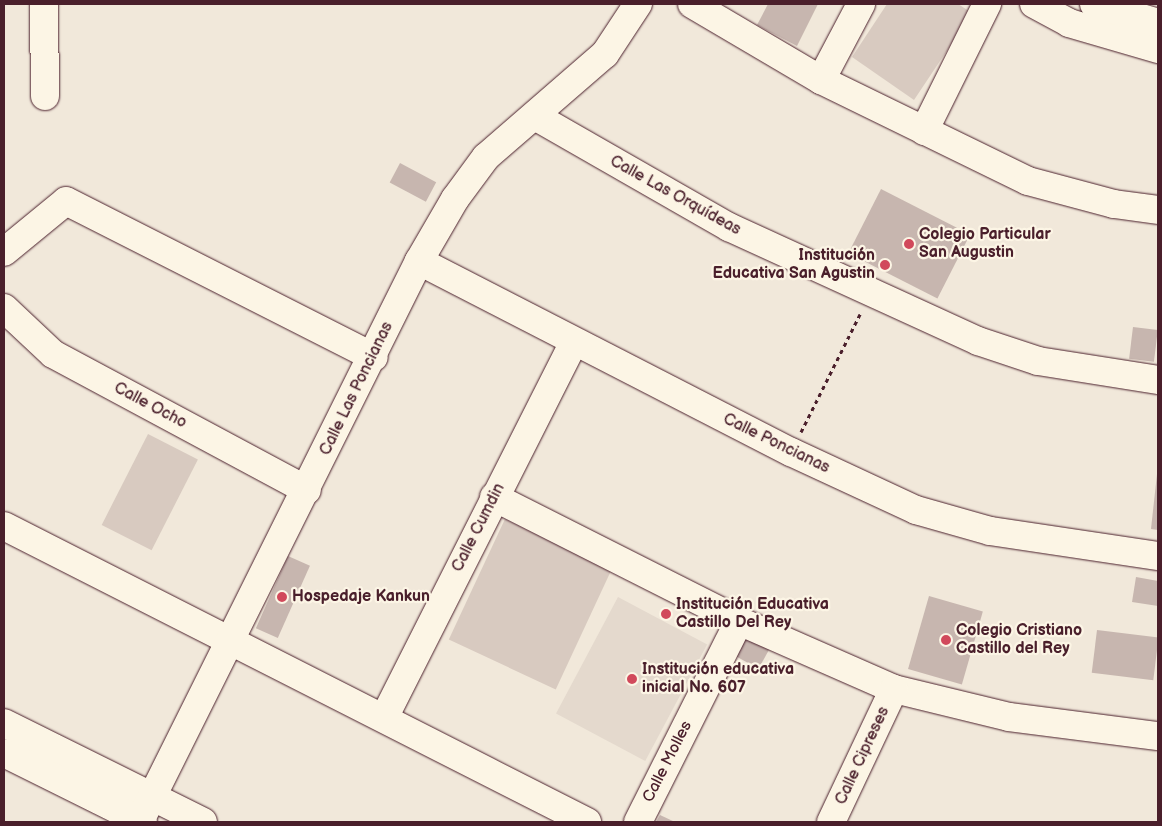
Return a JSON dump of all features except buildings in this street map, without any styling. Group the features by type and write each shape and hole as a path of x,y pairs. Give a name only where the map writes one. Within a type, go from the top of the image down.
{"street":[{"path":"44,4 45,96"},
{"name":"Calle Las Poncianas","path":"142,821 374,357 419,261 486,157 605,54 638,4"},
{"path":"692,4 821,80 1028,181 1114,204 1158,210"},
{"path":"821,80 861,4"},
{"path":"924,131 987,4"},
{"path":"1034,4 1069,23 1158,49"},
{"path":"1094,4 1158,23"},
{"name":"Calle Las Orquídeas","path":"535,116 729,227 978,341 1038,361 1158,380"},
{"path":"4,252 66,201 374,357"},
{"name":"Calle Poncianas","path":"419,261 791,452 916,510 990,531 1158,556"},
{"name":"Calle Ocho","path":"4,308 53,354 307,490"},
{"name":"Calle Cumdin","path":"385,716 574,342"},
{"path":"494,497 739,621 894,690 1009,717 1158,736"},
{"path":"4,526 231,643 385,716 587,822"},
{"name":"Calle Molles","path":"638,822 739,621"},
{"name":"Calle Cipreses","path":"831,822 894,690"},
{"path":"4,723 203,822"},
{"path":"4,753 142,821"},
{"path":"4,765 38,770"}],"path":[{"path":"791,452 871,293"}],"shaded area":[{"path":"887,4 958,4 972,13 914,100 852,57"},
{"path":"148,434 198,459 152,550 102,525"},
{"path":"505,519 612,569 556,689 449,640"},
{"name":"Institución educativa inicial No. 607","path":"618,597 707,644 645,761 556,714"}],"place":[{"name":"Colegio Particular San Augustin","path":"909,244"},
{"name":"Institución Educativa San Agustin","path":"885,265"},
{"name":"Hospedaje Kankun","path":"282,597"},
{"name":"Institución Educativa Castillo Del Rey","path":"666,614"},
{"name":"Colegio Cristiano Castillo del Rey","path":"946,640"},
{"name":"Institución educativa inicial No. 607","path":"632,679"}]}
